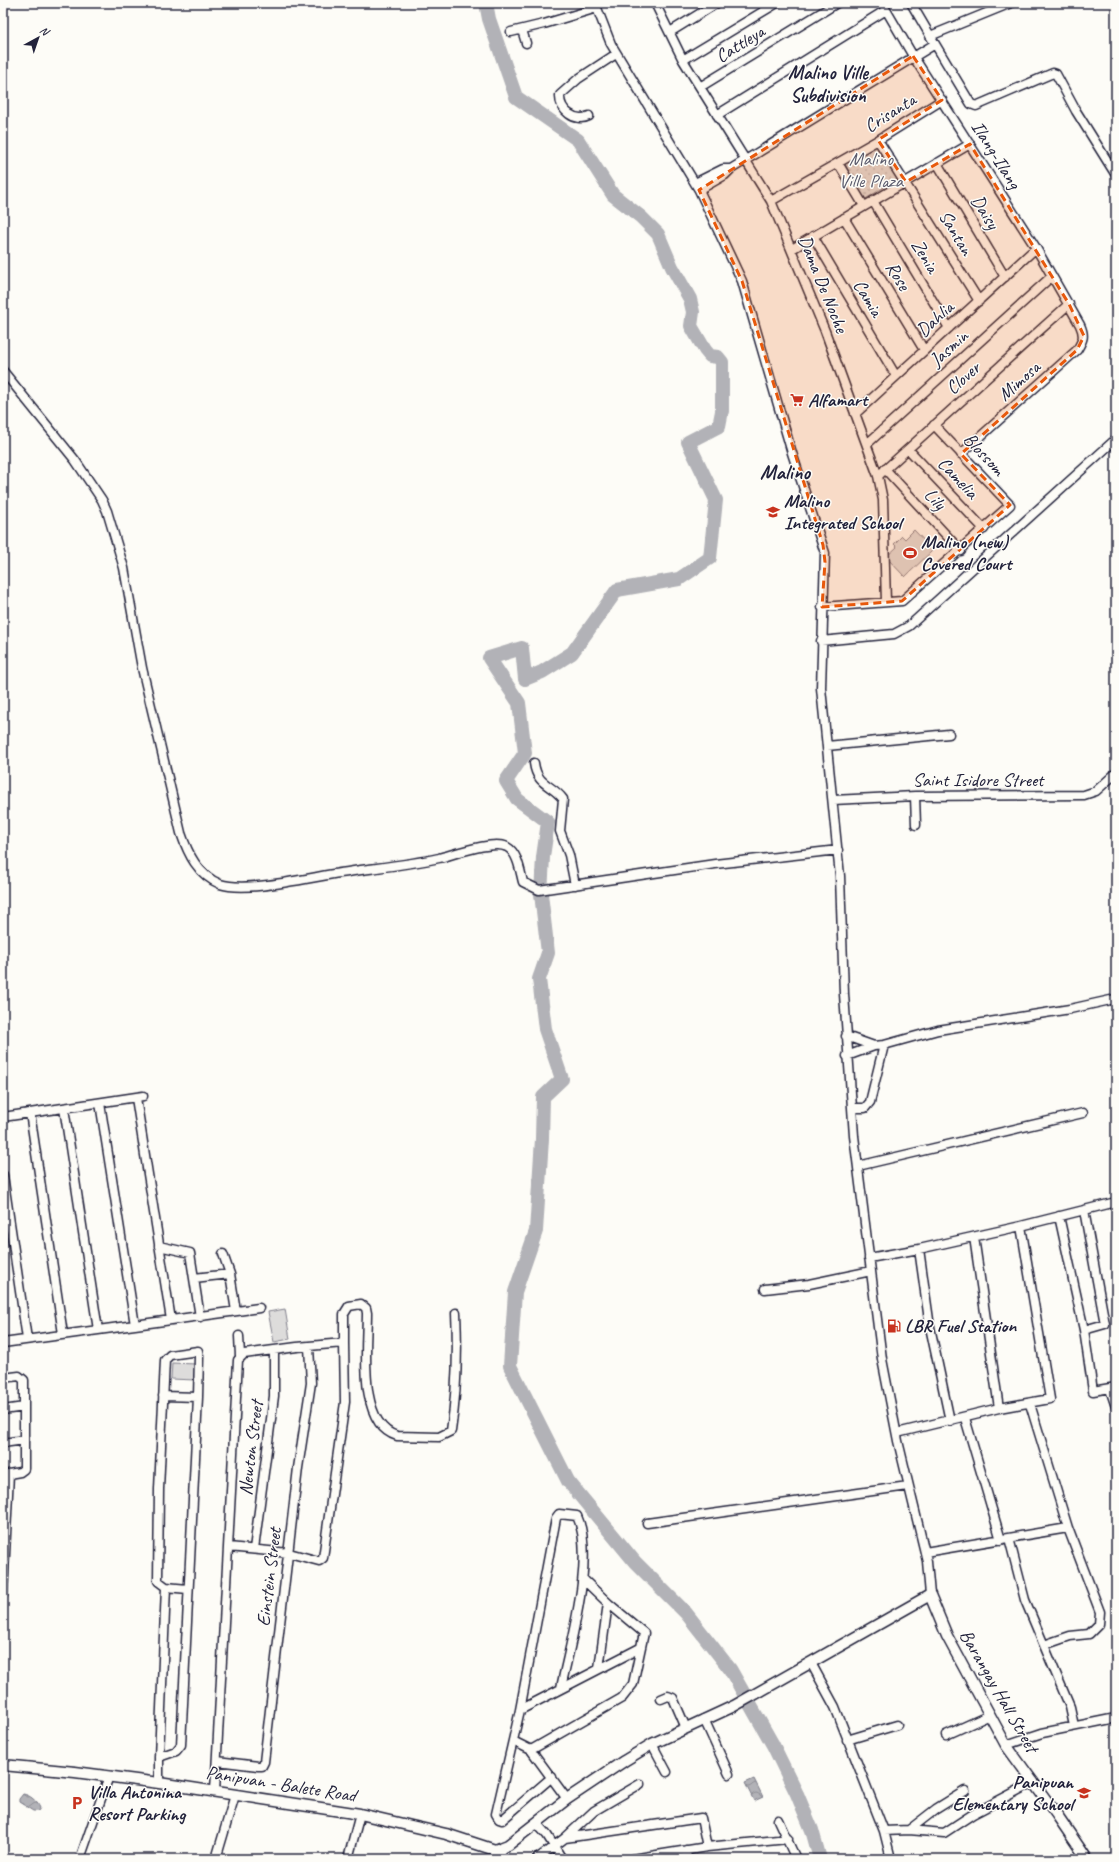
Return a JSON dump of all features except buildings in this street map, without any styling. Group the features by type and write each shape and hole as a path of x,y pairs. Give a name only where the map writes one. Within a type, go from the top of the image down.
{"main road":[{"path":"503,1848 537,1824 567,1799 604,1772 652,1744 734,1706 930,1595"},
{"name":"Barangay Hall Street","path":"930,1595 947,1636 1006,1745 1034,1782 1087,1859"},
{"name":"Panipuan - Balete Road","path":"3,1765 108,1776 360,1814 446,1834 495,1850 503,1848"}],"street":[{"name":"Dama De Noche","path":"656,3 684,60 771,202 792,249 825,331 878,476 883,500 886,602"},
{"path":"670,32 718,3"},
{"path":"684,60 777,3"},
{"name":"Cattleya","path":"700,87 837,3"},
{"path":"911,3 971,104 976,106 1053,73 1056,74 1076,111 1116,175"},
{"path":"930,36 1011,3"},
{"path":"511,32 522,30 596,6 616,54 697,186 742,282 792,453 823,545 825,562 822,608 821,688 838,850 847,1056 852,1108 882,1359 908,1486 925,1552 930,1577 930,1595"},
{"path":"717,115 884,6"},
{"name":"Ilang-Ilang","path":"884,6 913,56 1036,248 1080,325"},
{"path":"522,30 526,44"},
{"path":"697,186 706,182 723,169 731,169 913,56 935,44"},
{"path":"589,116 575,118 567,113 559,101 560,95 578,79 616,54"},
{"name":"Crisanta","path":"771,202 878,140 942,100"},
{"name":"Santan","path":"878,140 906,182 979,301"},
{"path":"792,249 970,144"},
{"path":"838,163 864,206"},
{"name":"Daisy","path":"937,163 1005,277"},
{"name":"Zenia","path":"873,201 949,328"},
{"name":"Rose","path":"844,218 924,350"},
{"name":"Camia","path":"812,236 896,376"},
{"name":"Dahlia","path":"855,414 1036,248"},
{"name":"Jasmin","path":"867,444 1052,276"},
{"name":"Clover","path":"878,476 1069,304"},
{"name":"Mimosa","path":"961,454 1077,350 1083,341 1084,336 1080,325"},
{"path":"3,371 75,460 98,494 106,511 124,568 142,668 181,833 187,851 196,865 219,883 241,887 430,860 499,845 510,849 515,855 523,882 539,890 715,864 838,850"},
{"name":"Blossom","path":"934,425 1010,505 984,529"},
{"path":"821,641 894,634 909,626 1116,439"},
{"name":"Camelia","path":"908,448 984,529"},
{"name":"Lily","path":"885,469 961,551"},
{"path":"822,608 902,601 961,551 984,529"},
{"path":"827,746 949,734"},
{"path":"534,762 539,779 549,788 559,793 563,799 560,831 569,855 575,885"},
{"name":"Saint Isidore Street","path":"833,800 915,796 1084,795 1096,792 1116,773"},
{"path":"915,796 916,825"},
{"path":"847,1056 874,1046 884,1045 938,1030 1070,1009 1115,999"},
{"path":"846,1036 874,1046"},
{"path":"852,1108 865,1108 870,1102 884,1045"},
{"path":"3,1117 139,1097 170,1320"},
{"path":"100,1103 135,1325"},
{"path":"64,1108 98,1330"},
{"path":"30,1113 63,1334"},
{"path":"858,1166 1083,1113"},
{"path":"3,1175 27,1339"},
{"path":"869,1258 974,1237 1116,1202"},
{"path":"1084,1210 1105,1324 1084,1330"},
{"path":"1059,1216 1084,1330 1093,1391 1113,1388 1116,1407"},
{"path":"897,1433 966,1418 999,1408 1030,1404 1050,1399 1021,1226"},
{"path":"974,1237 999,1408"},
{"path":"159,1246 189,1252 200,1317"},
{"path":"919,1249 930,1327 950,1421"},
{"path":"223,1254 230,1274 236,1311"},
{"path":"765,1289 809,1284 871,1271"},
{"path":"194,1278 230,1274"},
{"path":"229,1547 289,1553 319,1561 323,1558 345,1402 344,1314 349,1306 361,1304 366,1308 367,1392 375,1415 384,1430 397,1436 439,1437 451,1431 454,1413 458,1355 456,1313"},
{"path":"3,1343 259,1308"},
{"path":"215,1791 238,1360 240,1356 239,1336"},
{"path":"240,1356 344,1343"},
{"name":"Einstein Street","path":"217,1761 258,1766 262,1766 264,1762 298,1468 311,1383 309,1347"},
{"path":"159,1757 176,1751 181,1745 198,1397 199,1351 195,1350 166,1357 162,1396 158,1581 166,1587 188,1589"},
{"name":"Newton Street","path":"254,1549 274,1396 274,1351"},
{"path":"3,1378 19,1376 24,1380 24,1469 20,1472 6,1474 3,1595"},
{"path":"162,1396 198,1397"},
{"path":"1030,1404 1068,1528 1100,1612 1099,1624 1089,1634 1070,1636 1044,1645"},
{"path":"3,1410 24,1407"},
{"path":"966,1418 1025,1600 1070,1707 1074,1726"},
{"path":"3,1443 24,1440"},
{"path":"647,1523 908,1486"},
{"path":"552,1777 502,1820 498,1819 496,1814 520,1710 556,1518 559,1514 575,1515 579,1519 585,1549 583,1579 561,1688"},
{"path":"925,1552 1068,1528"},
{"path":"531,1750 622,1698 633,1684 644,1633 608,1603 583,1579"},
{"path":"158,1783 166,1587"},
{"path":"599,1668 608,1603"},
{"path":"520,1710 640,1648"},
{"path":"811,1663 834,1707 884,1831 892,1859"},
{"path":"661,1699 668,1696 673,1698 686,1728"},
{"path":"946,1735 990,1715"},
{"path":"1006,1745 1042,1733 1116,1718"},
{"path":"704,1719 729,1774"},
{"path":"847,1740 897,1725"},
{"path":"513,1741 531,1750 567,1799"},
{"path":"652,1744 667,1772"},
{"path":"80,1859 108,1776"},
{"path":"884,1831 909,1830 944,1833 973,1814 1034,1782"},
{"path":"537,1859 565,1838 594,1810 640,1784"},
{"path":"909,1830 936,1809 965,1791"},
{"path":"216,1859 235,1795"},
{"path":"348,1859 360,1814"},
{"path":"565,1838 701,1818 707,1847"},
{"path":"778,1820 796,1859"},
{"path":"537,1824 562,1859"},
{"path":"632,1859 686,1855 707,1847 788,1839"},
{"path":"496,1859 503,1848"}],"highlighted area":[{"path":"913,56 942,100 878,140 906,182 970,144 1069,304 1084,336 1077,350 961,454 1010,505 902,601 822,607 825,562 823,545 742,281 699,190"}],"green space":[{"name":"Malino Ville Plaza","path":"876,140 899,178 864,200 843,160"},
{"name":"Malino (new) Covered Court","path":"914,530 933,550 905,577 886,557 897,547 894,544 902,536 905,539"},
{"path":"285,1309 290,1339 274,1342 268,1312"},
{"path":"172,1363 196,1364 195,1380 171,1379"}],"water":[{"path":"754,1779 763,1797 754,1801 745,1783"},
{"path":"23,1794 31,1797 39,1805 40,1808 38,1811 33,1811 19,1802 19,1799"}],"waterway":[{"path":"486,3 489,19 516,97 578,140 613,195 641,217 658,234 672,267 690,299 693,312 691,326 710,356 718,357 722,362 722,411 719,426 688,442 716,500 710,558 679,579 617,590 572,653 542,672 525,679 522,648 489,658 519,703 525,753 506,781 517,799 548,822 543,857 541,894 548,953 539,979 545,1029 562,1079 543,1097 536,1231 515,1292 510,1366 568,1481 635,1562 686,1613 730,1669 773,1745 797,1794 812,1830 820,1859"}],"place":[{"name":"Alfamart","path":"797,400"},
{"name":"Malino Integrated School","path":"773,512"},
{"name":"Malino (new) Covered Court","path":"910,553"},
{"name":"LBR Fuel Station","path":"894,1326"},
{"name":"Panipuan Elementary School","path":"1084,1793"},
{"name":"Villa Antonina Resort Parking","path":"77,1803"}],"district":[{"name":"Malino Ville Subdivision","path":"828,84"},
{"name":"Malino","path":"785,472"}]}
